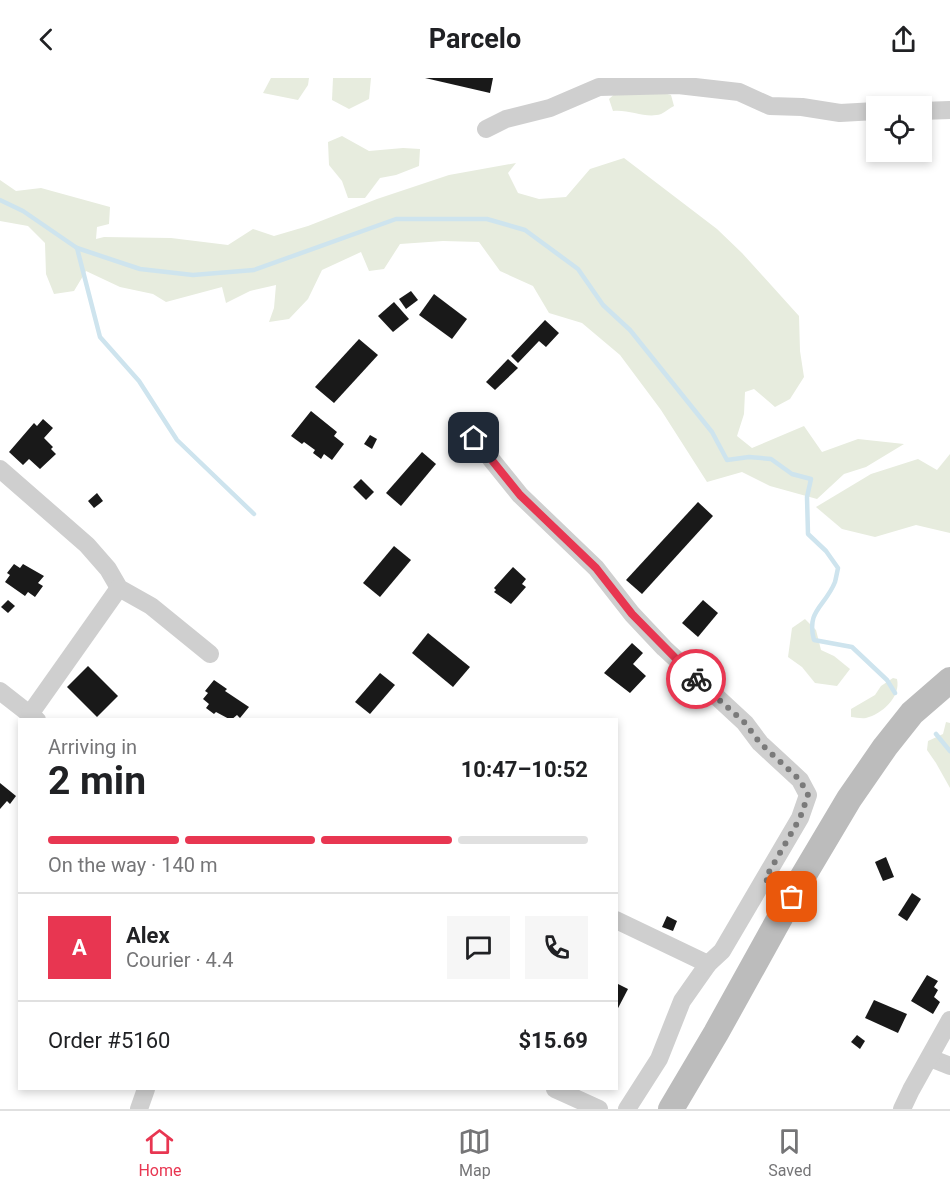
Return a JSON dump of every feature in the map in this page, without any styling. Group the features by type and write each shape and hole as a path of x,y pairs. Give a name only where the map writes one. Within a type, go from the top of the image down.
{"main road":[{"path":"672,1109 849,800 885,747 912,713 950,680"}],"street":[{"path":"486,129 506,119 550,108 599,87 678,85 739,92 770,106 802,107 840,113 866,112"},
{"path":"932,111 950,110"},
{"path":"474,438 520,495 596,568 632,614 664,648 745,723 760,743 800,780 808,795 800,818 722,951 708,964 682,1001 659,1059 627,1109"},
{"path":"0,469 87,545 108,569 119,588 151,606 210,654"},
{"path":"0,691 33,717 119,588"},
{"path":"765,879 792,897"},
{"path":"618,921 708,964"},
{"path":"902,1109 950,1020"},
{"path":"930,1058 950,1066"},
{"path":"139,1109 146,1090"},
{"path":"557,1090 599,1109"}],"shaded area":[{"path":"271,78 309,78 308,85 298,100 263,93"},
{"path":"333,78 371,78 369,99 349,109 332,100"},
{"path":"618,91 660,92 671,95 674,106 655,115 613,111 609,99"},
{"path":"342,136 369,151 420,149 419,166 396,175 380,178 365,198 348,198 342,181 329,165 328,142"},
{"path":"624,158 717,229 799,316 800,351 804,377 790,399 775,407 754,389 745,392 744,414 737,436 752,448 804,426 822,452 858,439 904,444 866,467 844,474 817,499 770,486 742,472 707,482 661,410 620,355 582,323 549,313 533,286 500,271 479,242 443,241 400,244 384,269 369,271 361,252 322,270 308,299 289,319 269,322 274,308 276,285 250,291 226,303 222,287 166,302 153,294 120,287 86,271 74,291 54,294 46,274 45,243 28,226 0,221 0,180 16,191 41,188 110,207 109,224 97,227 96,239 104,237 171,238 228,245 253,229 274,236 449,175 516,163 508,173 518,193 539,199 566,197 590,169"},
{"path":"950,454 950,533 916,525 875,537 842,529 816,507 871,474 918,459 937,470"},
{"path":"805,619 816,630 821,650 834,656 850,669 837,686 815,683 802,667 788,657 792,628"},
{"path":"893,678 897,679 896,692 884,709 866,718 851,717 851,709 875,695 881,686"},
{"path":"946,722 950,723 950,788 927,750 928,741 943,734"}],"building":[{"path":"425,78 493,78 490,93"},
{"path":"411,291 418,300 406,309 399,299"},
{"path":"434,294 467,319 452,339 419,315"},
{"path":"394,302 409,319 393,332 378,316"},
{"path":"545,320 559,333 546,347 539,341 518,363 511,356"},
{"path":"359,339 378,355 334,403 315,387"},
{"path":"508,359 518,368 495,390 486,382"},
{"path":"311,411 337,432 334,436 344,444 332,460 324,454 321,459 313,453 315,450 291,436"},
{"path":"43,419 53,428 44,438 56,454 40,469 29,459 23,465 9,452 34,423 37,426"},
{"path":"370,435 377,439 372,449 364,444"},
{"path":"422,452 436,464 401,506 386,493"},
{"path":"361,479 374,492 366,500 353,487"},
{"path":"97,493 103,501 94,508 88,501"},
{"path":"698,502 713,516 642,594 626,580"},
{"path":"394,546 411,560 380,597 363,583"},
{"path":"14,564 20,568 23,564 44,576 38,583 43,586 35,597 28,592 25,596 5,582 10,575 7,573"},
{"path":"513,567 526,579 522,584 526,587 511,604 494,592 496,590 494,588"},
{"path":"8,600 15,606 8,613 1,607"},
{"path":"703,600 718,613 698,637 682,623"},
{"path":"428,633 470,667 453,687 412,653"},
{"path":"632,643 643,653 633,664 646,676 630,693 604,673"},
{"path":"88,666 118,696 97,717 67,687"},
{"path":"380,673 395,685 370,714 355,702"},
{"path":"214,680 227,689 225,691 249,707 240,718 237,715 233,718 227,718 216,712 214,714 206,708 209,704 203,699 208,693 205,691"},
{"path":"0,783 16,796 10,804 7,801 0,809"},
{"path":"886,857 894,877 883,881 875,862"},
{"path":"912,893 921,899 907,921 898,915"},
{"path":"667,916 677,921 673,931 662,927"},
{"path":"927,975 938,981 934,987 938,990 934,997 940,1002 933,1014 911,1001"},
{"path":"618,984 628,989 618,1008"},
{"path":"874,1000 907,1014 898,1033 865,1018"},
{"path":"857,1035 865,1041 860,1049 851,1042"}],"waterway":[{"path":"0,200 23,211 77,248 140,269 193,275 254,270 396,219 487,219 525,230 578,269 603,305 630,330 712,432 727,460 749,457 771,459 792,474 811,479 807,497 808,534 826,551 838,568 831,590 814,615 812,622 814,640 852,647 887,680 895,693"},
{"path":"77,248 100,337 139,381 177,440 254,514"},
{"path":"936,734 950,751"}],"way so far":[{"path":"696,679 745,723 760,743 800,780 808,795 800,818 765,879 792,897"}],"route":[{"path":"474,438 520,495 596,568 632,614 696,679"}]}
